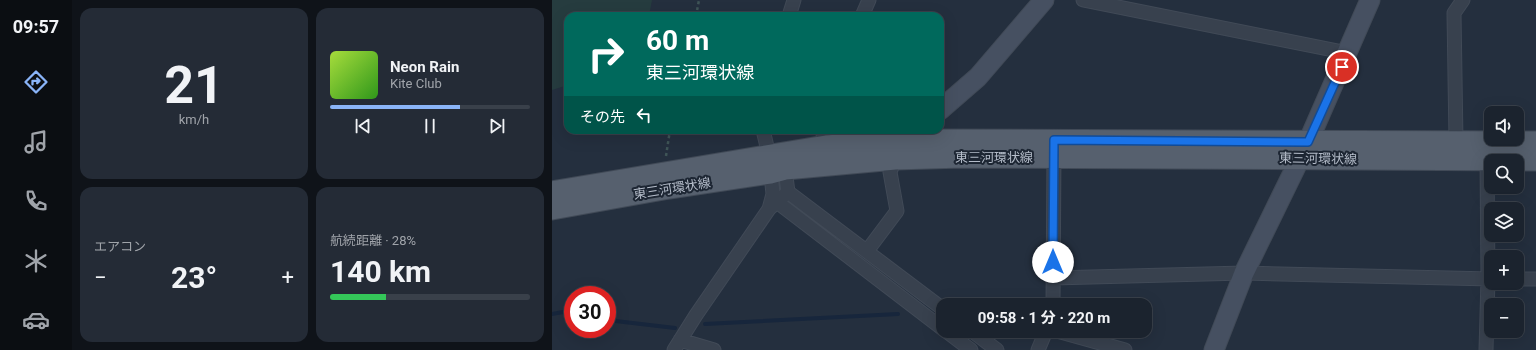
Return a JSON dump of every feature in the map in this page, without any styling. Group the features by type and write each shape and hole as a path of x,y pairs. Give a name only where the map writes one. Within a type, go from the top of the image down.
{"main road":[{"name":"東三河環状線","path":"552,209 669,188 775,166 824,138 916,135 1054,148"},
{"name":"東三河環状線","path":"1304,150 1456,141 1536,142"},
{"name":"東三河環状線","path":"552,192 665,172 1054,148 1304,150 1484,160"},
{"name":"東三河環状線","path":"1524,160 1536,160"}],"street":[{"path":"790,12 794,0"},
{"path":"864,12 869,0"},
{"path":"944,107 978,77 1044,0"},
{"path":"1083,0 1348,53"},
{"path":"1214,350 1244,273 1304,150 1348,53 1370,0"},
{"path":"1456,141 1454,12 1463,0"},
{"path":"764,134 775,166 788,192 936,304"},
{"path":"867,251 897,211 890,172 895,158 916,135"},
{"path":"1052,298 1054,148"},
{"path":"775,166 772,194 773,206 936,324"},
{"path":"714,350 677,345 773,206 788,192"},
{"path":"1488,194 1489,250"},
{"path":"1053,278 1244,273 1484,279"},
{"path":"1524,279 1536,279"},
{"path":"1486,350 1489,290"},
{"path":"955,338 970,350"},
{"path":"981,338 997,350"},
{"path":"1038,350 1043,338"},
{"path":"1082,338 1125,350"}],"path":[{"path":"697,12 699,0"},
{"path":"665,172 669,134"}],"green space":[{"path":"552,0 652,0 650,12 564,12 564,86 552,90"}],"waterway":[{"path":"552,314 564,312"},
{"path":"705,324 898,314"},
{"path":"616,321 675,328"}],"route":[{"path":"1053,262 1054,140 1308,142 1342,67"}]}
